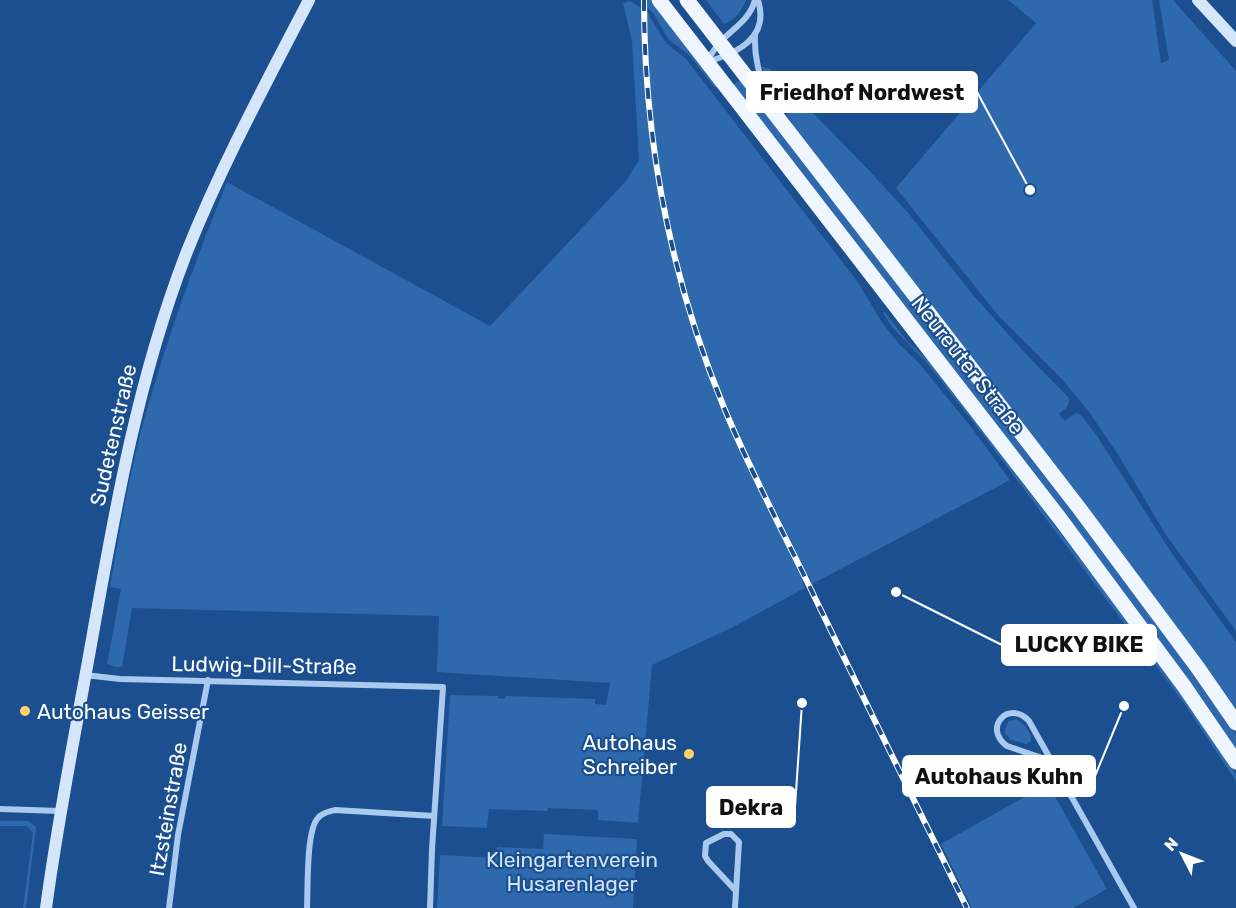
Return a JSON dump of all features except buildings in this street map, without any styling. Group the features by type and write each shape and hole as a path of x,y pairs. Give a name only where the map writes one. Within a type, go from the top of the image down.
{"main road":[{"name":"Sudetenstraße","path":"46,908 60,811 117,499 151,357 186,255 220,172 309,0"},
{"name":"Neureuter Straße","path":"659,0 1061,520 1184,686 1236,762"},
{"name":"Neureuter Straße","path":"687,0 1079,508 1236,723"},
{"path":"1198,0 1236,41"}],"street":[{"path":"707,62 719,43 736,30 748,16 757,0"},
{"path":"757,0 761,9 755,33 756,65 775,114"},
{"path":"707,62 740,50 755,33"},
{"name":"Ludwig-Dill-Straße","path":"85,675 120,679 443,687 434,816"},
{"name":"Itzsteinstraße","path":"168,908 178,835 208,680"},
{"path":"1051,761 1001,742 996,728 999,721 1012,712 1024,716 1051,761 1134,908"},
{"path":"0,809 60,811"},
{"path":"307,908 311,833 317,819 324,813 335,810 434,816 430,908"},
{"path":"735,908 739,842 731,834 724,834 706,843 705,856 736,891"}],"green space":[{"path":"646,0 652,0 718,87 714,87 690,56 668,39 654,14 647,7"},
{"path":"706,0 746,0 738,15 724,24"},
{"path":"1008,0 1152,0 1161,63 1169,60 1159,0 1173,0 1236,71 1236,631 1166,535 1119,456 1089,412 1060,377 997,314 896,188 1036,23"},
{"path":"630,1 647,12 666,43 686,59 857,281 883,324 918,362 971,427 1010,480 812,584 809,576 802,579 805,588 731,628 652,665 638,823 598,820 598,810 548,808 547,811 489,809 487,828 442,826 450,695 498,696 498,698 505,699 506,696 595,699 595,704 606,705 610,683 437,672 439,616 132,608 122,667 107,664 121,589 110,587 133,464 166,347 227,182 490,326 626,181 639,160 632,41 623,3"},
{"path":"762,67 770,69 863,164 909,214 973,295 1069,398 1068,405 1059,414 1065,421 1075,413 1080,414 1095,433 1171,552 1236,642 1236,711 798,134 766,79"},
{"path":"740,80 1156,621 1236,734 1236,752 733,85"},
{"path":"885,312 907,341 931,363 1168,674 1231,764 1236,774 1236,781 1183,702 981,432 927,363 892,327 883,313"},
{"path":"1016,719 1030,734 1031,741 1026,744 1011,740 1004,732 1008,722"},
{"path":"1048,784 1107,889 1073,908 972,908 941,844"},
{"path":"0,821 28,821 36,827 26,908 23,908 33,833 27,826 0,826"},
{"name":"Kleingartenverein Husarenlager","path":"544,834 637,839 633,908 437,908 440,855 496,858 497,847 543,849"}],"railway":[{"path":"644,0 645,53 655,157 676,260 706,361 735,434 967,908"}],"place":[{"name":"Friedhof Nordwest","path":"1030,190"},
{"name":"LUCKY BIKE","path":"896,592"},
{"name":"Dekra","path":"802,703"},
{"name":"Autohaus Kuhn","path":"1124,706"},
{"name":"Autohaus Geisser","path":"25,711"},
{"name":"Autohaus Schreiber","path":"689,754"}]}
